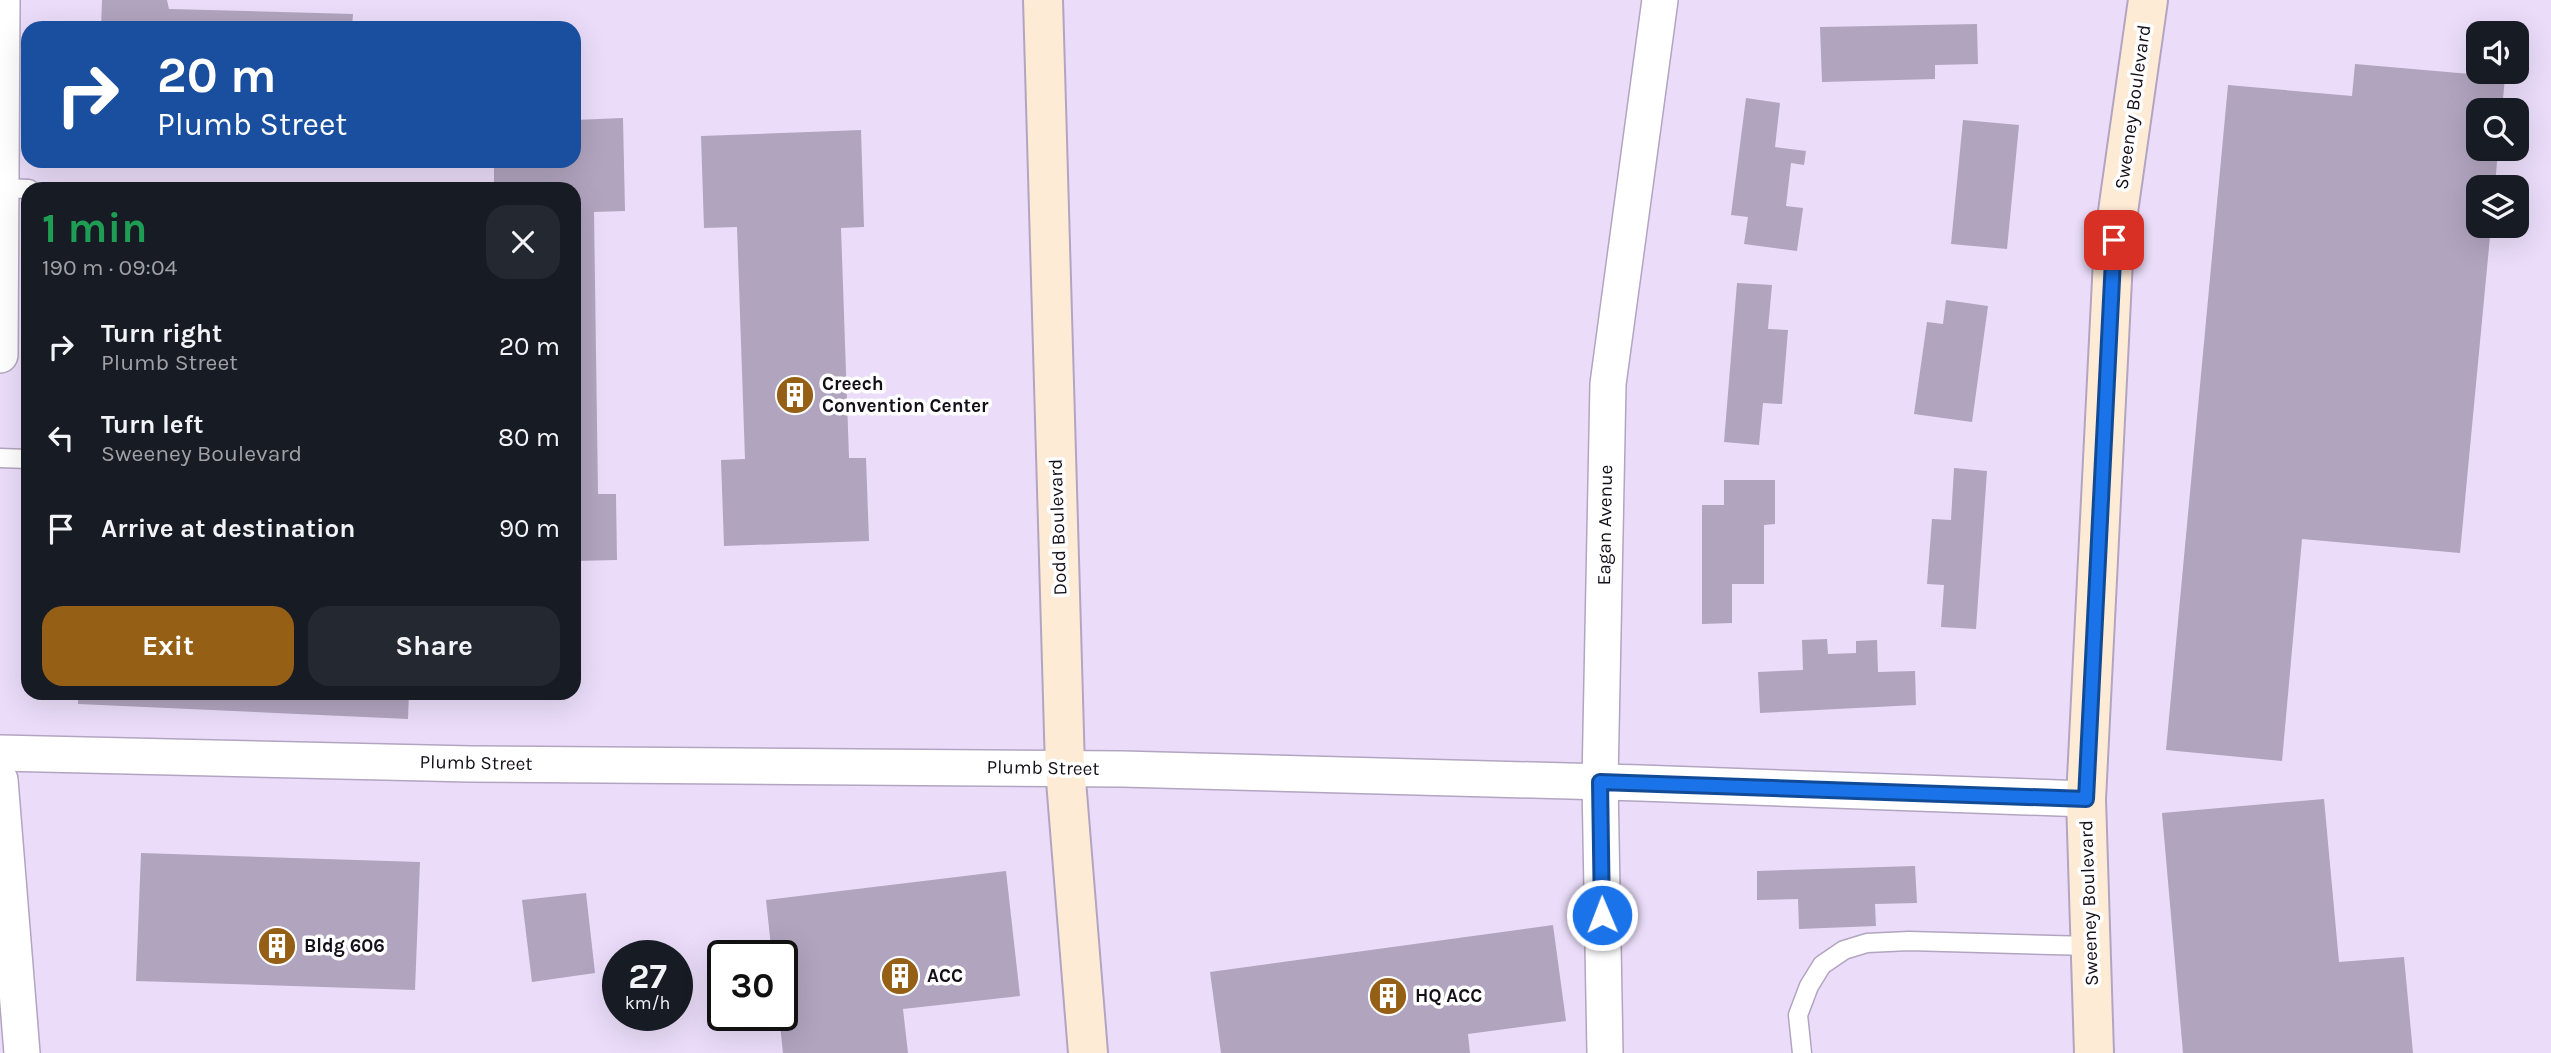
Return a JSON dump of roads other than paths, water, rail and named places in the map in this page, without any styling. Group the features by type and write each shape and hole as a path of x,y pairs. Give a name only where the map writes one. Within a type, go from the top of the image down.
{"street":[{"path":"0,355 2,0"},
{"name":"Dodd Boulevard","path":"1043,0 1065,768 1088,1053"},
{"name":"Eagan Avenue","path":"1605,1053 1600,782 1608,384 1660,0"},
{"name":"Sweeney Boulevard","path":"2094,1053 2086,799 2114,240 2148,0"},
{"name":"Plumb Street","path":"0,753 471,764 1065,768 1600,782 2086,799"},
{"path":"0,780 22,1053"}],"lane":[{"path":"1,188 21,189"},
{"path":"0,458 21,459"},
{"path":"1802,1053 1798,1015 1809,986 1822,965 1844,950 1867,943 1909,941 2090,946"}],"place":[{"name":"Creech Convention Center","path":"795,395"},
{"name":"Bldg 606","path":"277,946"},
{"name":"ACC","path":"900,976"},
{"name":"HQ ACC","path":"1388,996"}]}
